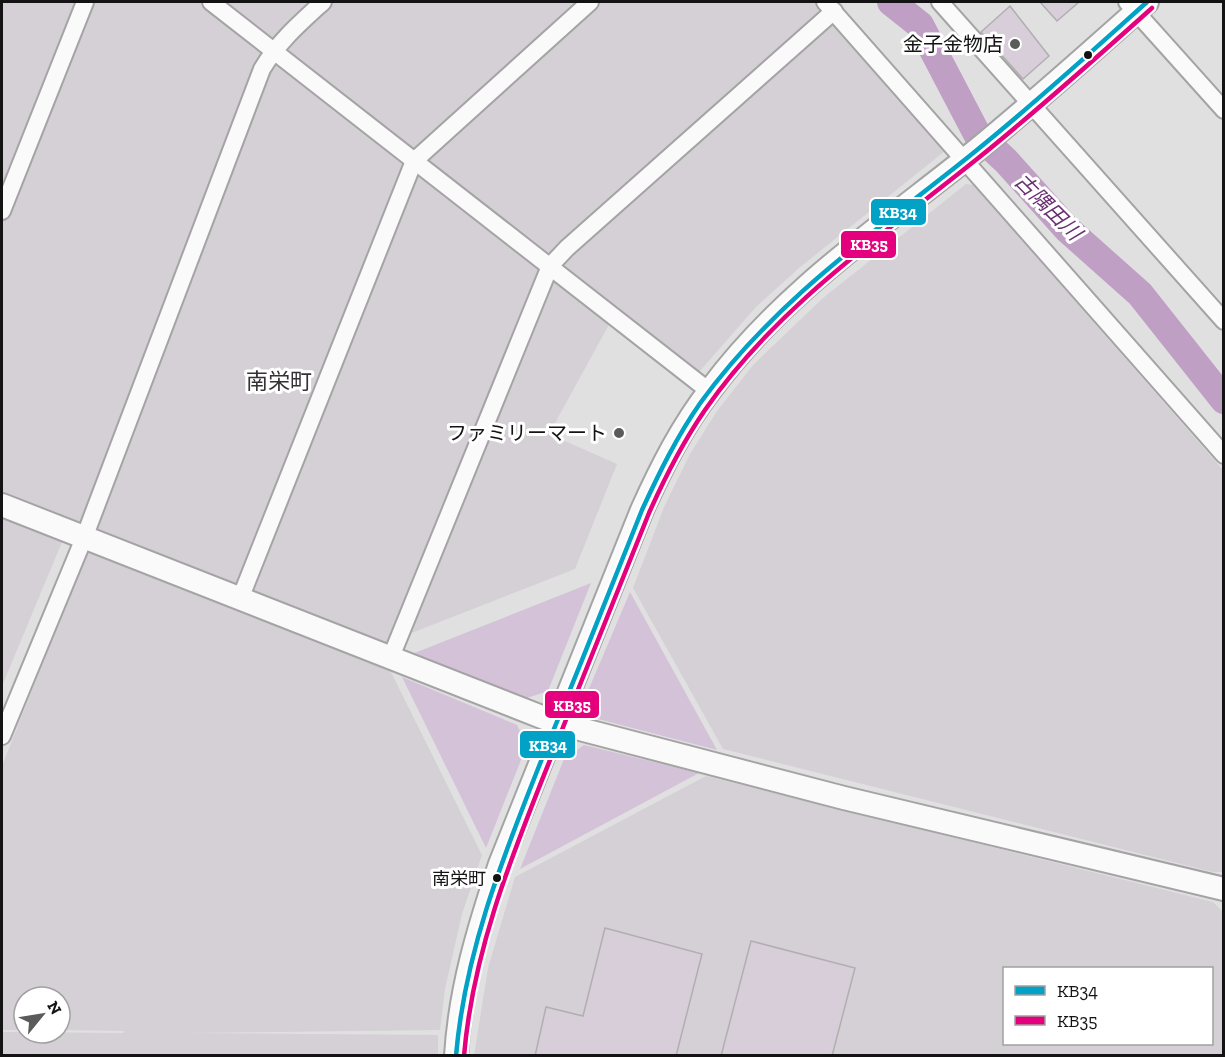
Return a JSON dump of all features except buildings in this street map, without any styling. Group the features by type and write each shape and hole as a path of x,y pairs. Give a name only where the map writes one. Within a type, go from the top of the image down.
{"street":[{"path":"2,211 85,2"},
{"path":"211,2 709,391"},
{"path":"2,736 84,538 262,69 273,50 323,2"},
{"path":"240,599 414,160 590,2"},
{"path":"940,2 1027,106 1224,321"},
{"path":"456,1056 462,998 483,915 500,864 642,510 668,456 709,391 743,349 784,307 817,278 969,156 1137,5 1224,110"},
{"path":"391,657 550,266 829,7 969,156 1224,455"},
{"path":"2,505 557,723 844,798 1224,889"}],"shaded area":[{"path":"2,2 815,2 945,151 799,268 756,307 699,372 617,310 549,434 617,464 575,569 373,648 67,530 2,686"},
{"path":"966,184 973,185 1223,470 1223,872 1213,872 723,749 633,588 664,507 690,454 717,411 754,364 823,298"},
{"path":"91,541 385,660 482,855 462,914 445,989 440,1030 184,1033 438,1035 438,1055 2,1055 2,1032 12,1032 12,1045 72,1045 72,1033 123,1033 124,1031 72,1030 72,985 12,985 12,1030 2,1030 2,766"},
{"path":"591,583 548,691 527,698 412,654"},
{"path":"630,592 717,750 598,719 585,698"},
{"path":"402,677 517,725 527,745 486,848"},
{"path":"584,745 699,773 520,869 564,759"},
{"path":"706,776 1213,902 1223,912 1223,1055 474,1056 488,968 515,877"}],"waterway":[{"name":"古隅田川","path":"891,2 920,25 977,134 1006,161 1067,229 1140,294 1224,400"}],"transit line":[{"name":"KB34","path":"456,1056 468,977 489,900 502,863 642,510 692,415 730,366 794,299 1060,80 1147,2"},
{"name":"KB35","path":"464,1056 476,978 509,865 649,513 661,486 697,422 733,373 797,306 867,245 1022,122 1152,8"}],"place":[{"name":"金子金物店","path":"1015,44"},
{"name":"ファミリーマート","path":"619,433"},
{"name":"南栄町","path":"497,878"}],"district":[{"name":"南栄町","path":"279,381"}]}
